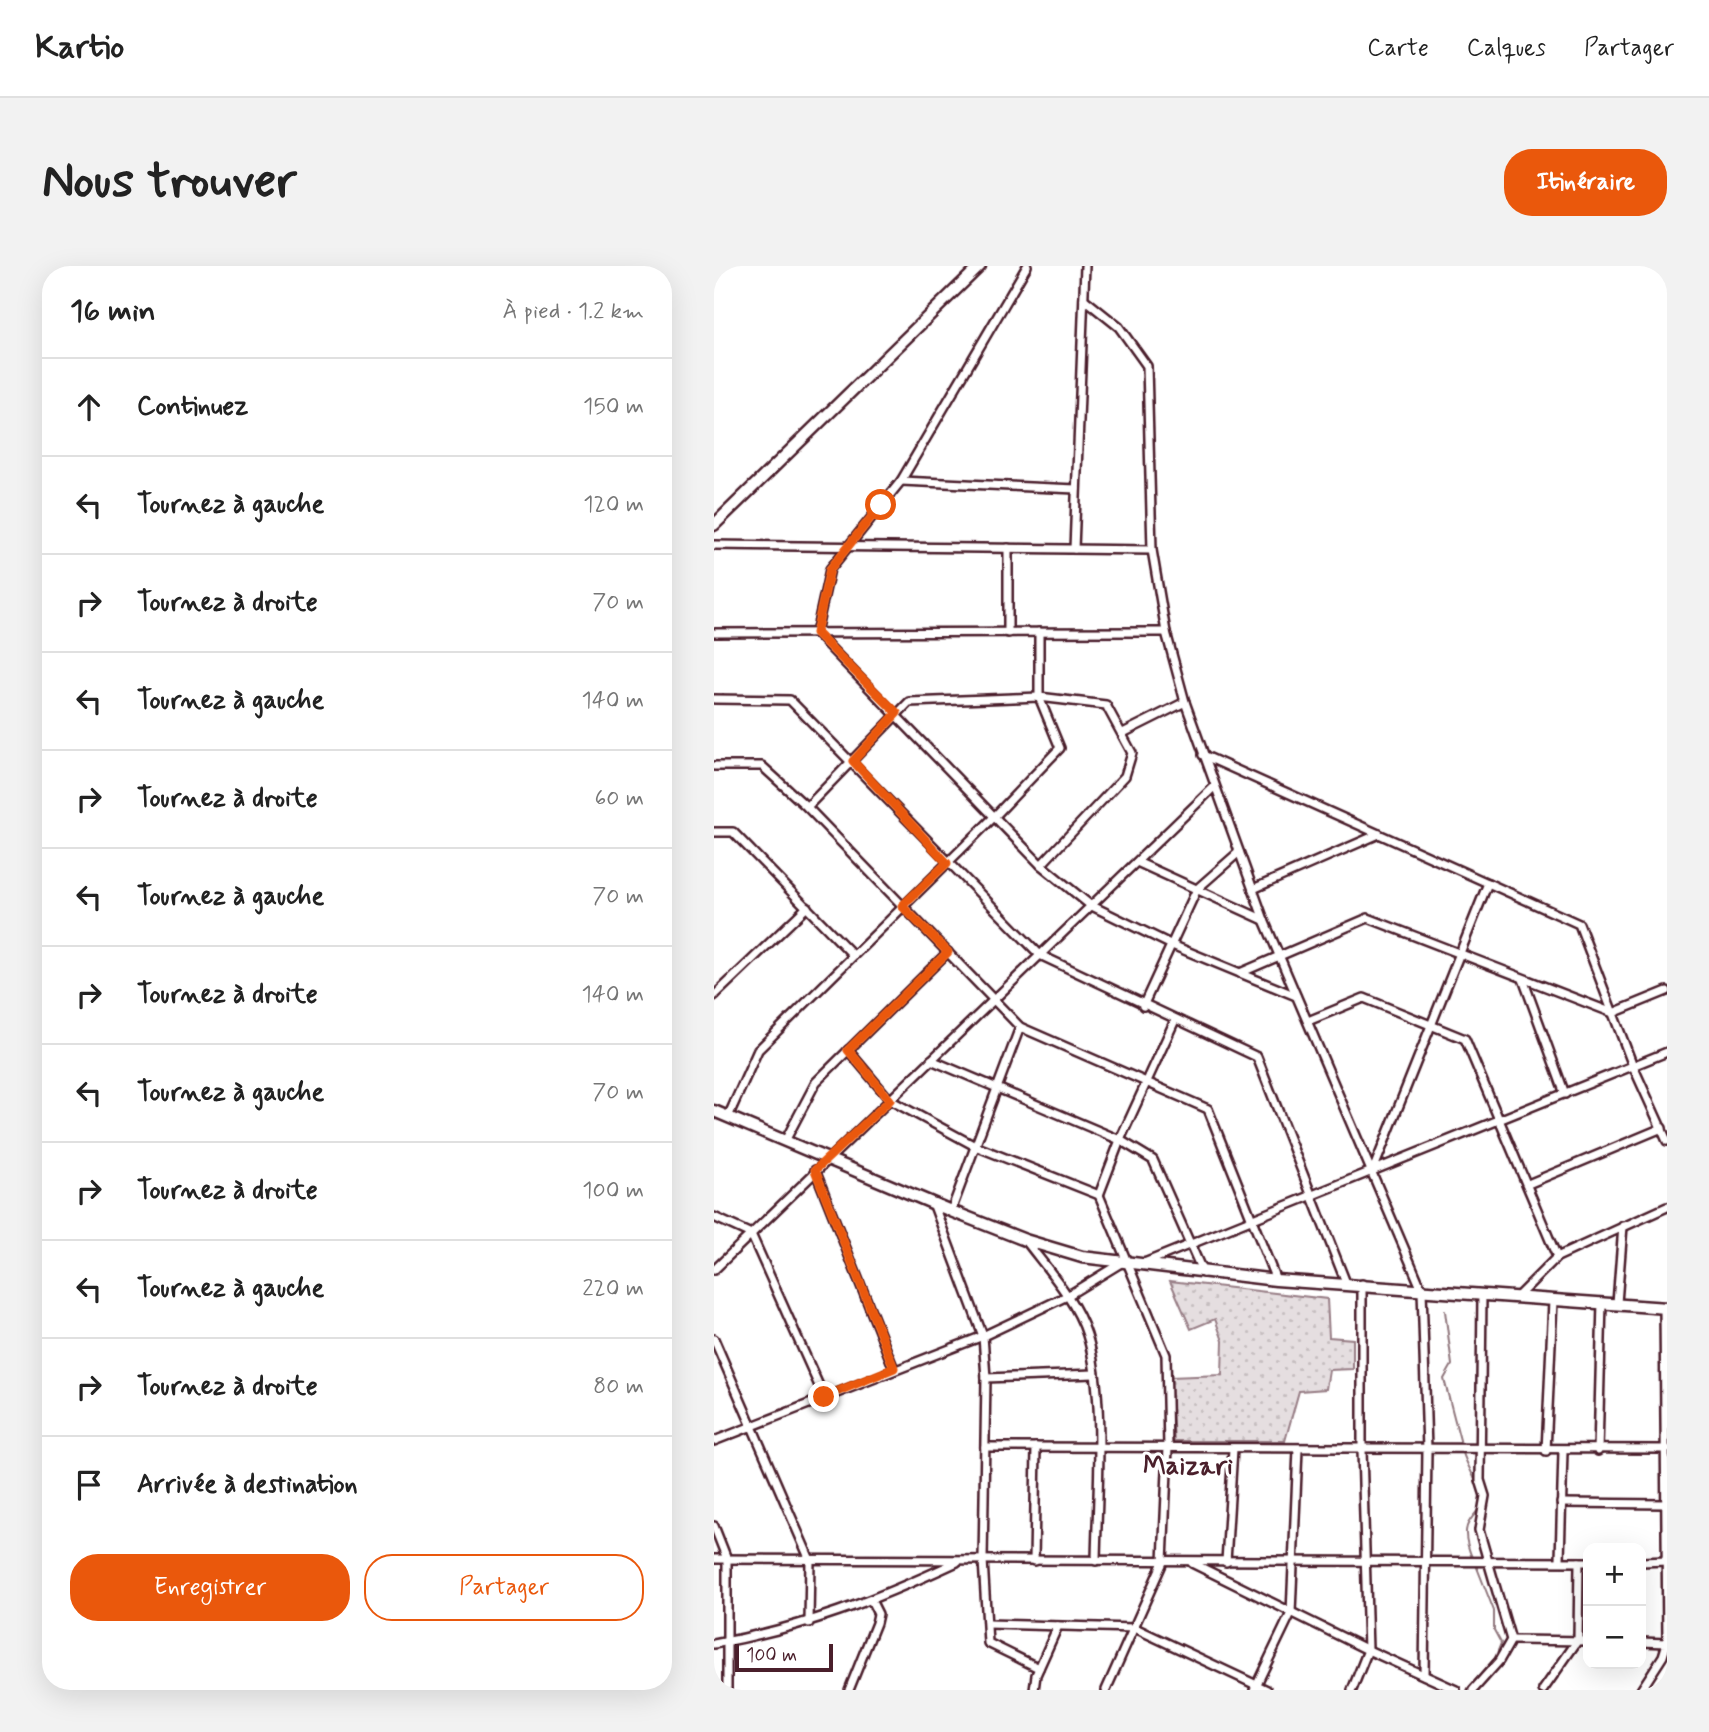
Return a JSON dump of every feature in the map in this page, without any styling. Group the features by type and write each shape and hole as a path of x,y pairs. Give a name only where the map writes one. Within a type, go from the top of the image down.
{"main road":[{"path":"714,525 980,266"},
{"path":"714,1111 951,1211 1025,1240 1082,1257 1129,1265 1276,1280 1362,1284 1665,1308"}],"street":[{"path":"816,633 830,569 901,481 1027,266"},
{"path":"1074,549 1085,266"},
{"path":"1084,299 1119,327 1147,366 1152,550 1166,632 1185,702 1264,920 1422,1290 1427,1450 1424,1675"},
{"path":"901,481 1076,489"},
{"path":"714,545 1152,550"},
{"path":"1008,548 1008,632"},
{"path":"728,1117 758,1050 995,817 1060,748 1039,697 1039,632"},
{"path":"714,633 1166,632"},
{"path":"816,633 897,713 1041,865 1090,905 1172,945 1297,997"},
{"path":"807,807 909,702 1039,697 1107,705 1132,753 1125,776 1041,865"},
{"path":"714,699 790,700 853,761 947,863 1040,955 1143,1006 1257,1057 1346,1283"},
{"path":"1123,733 1185,702"},
{"path":"1203,755 1579,924 1633,1066 1667,1141"},
{"path":"714,765 762,766 807,807 995,998 1020,1027 1208,1108 1276,1280"},
{"path":"714,1270 1214,787"},
{"path":"714,832 733,832 853,955"},
{"path":"1252,889 1379,834"},
{"path":"1143,1006 1197,889 1238,852"},
{"path":"1137,862 1264,920"},
{"path":"1373,1173 1488,883"},
{"path":"714,996 807,907"},
{"path":"1240,973 1368,918 1613,1013 1667,991"},
{"path":"785,1141 816,1082 948,952"},
{"path":"1523,979 1565,1094"},
{"path":"1308,1021 1364,998 1465,1039 1557,1257"},
{"path":"1106,1690 1163,1562 1168,1448 1166,1355 1099,1195 1120,1140 1175,1020"},
{"path":"951,1211 1020,1027"},
{"path":"848,1050 890,1100 975,1146 1099,1195"},
{"path":"714,1441 894,1368 983,1336 1129,1265 1193,1245 1667,1052"},
{"path":"931,1060 1120,1140 1153,1160 1193,1245 1203,1273"},
{"path":"1528,1184 1662,1129"},
{"path":"815,1170 894,1368"},
{"path":"932,1203 983,1336 986,1378 983,1560 988,1643 1039,1668"},
{"path":"1517,1297 1557,1257 1667,1208"},
{"path":"714,1217 751,1234 824,1397"},
{"path":"1618,1303 1623,1226"},
{"path":"1025,1240 1067,1296 1087,1335 1094,1374 1098,1447 1096,1561"},
{"path":"1352,1690 1368,1650 1362,1450 1362,1284"},
{"path":"1473,1690 1499,1661 1511,1640 1479,1530 1485,1496 1480,1480 1482,1294"},
{"path":"1546,1451 1553,1301"},
{"path":"1598,1451 1602,1302"},
{"path":"1641,1690 1664,1656 1667,1643 1665,1308"},
{"path":"714,1339 810,1560 809,1623"},
{"path":"986,1378 1094,1374"},
{"path":"985,1447 1480,1451 1666,1449"},
{"path":"1034,1561 1036,1447"},
{"path":"1226,1562 1233,1448"},
{"path":"1255,1687 1291,1613 1298,1449"},
{"path":"1560,1560 1563,1451"},
{"path":"1561,1503 1666,1504"},
{"path":"714,1526 727,1559 727,1690"},
{"path":"714,1559 1583,1562"},
{"path":"714,1644 809,1623 872,1602 961,1561"},
{"path":"1646,1562 1666,1561"},
{"path":"1190,1562 1291,1613 1456,1690"},
{"path":"1543,1690 1578,1640 1579,1562"},
{"path":"849,1690 876,1623 878,1614 872,1602"},
{"path":"988,1624 1135,1628 1255,1687 1267,1690"},
{"path":"1034,1690 1039,1668 1058,1626"},
{"path":"1511,1640 1583,1640"},
{"path":"1646,1642 1667,1643"}],"shaded area":[{"path":"1170,1281 1327,1299 1329,1337 1353,1339 1353,1369 1329,1370 1326,1389 1299,1391 1285,1441 1174,1441 1170,1377 1222,1375 1223,1341 1215,1319 1191,1329"}],"waterway":[{"path":"1445,1311 1452,1365 1444,1379 1461,1444"},
{"path":"1463,1453 1480,1494 1478,1510 1467,1525 1466,1533 1473,1560"},
{"path":"1467,1690 1495,1658 1501,1643 1494,1630 1494,1611 1476,1565"}],"district":[{"name":"Maizari","path":"1188,1465"}],"route":[{"path":"824,1397 894,1368 815,1170 890,1100 848,1050 948,952 902,906 947,863 853,761 897,713 816,633 830,569 881,505"}]}
